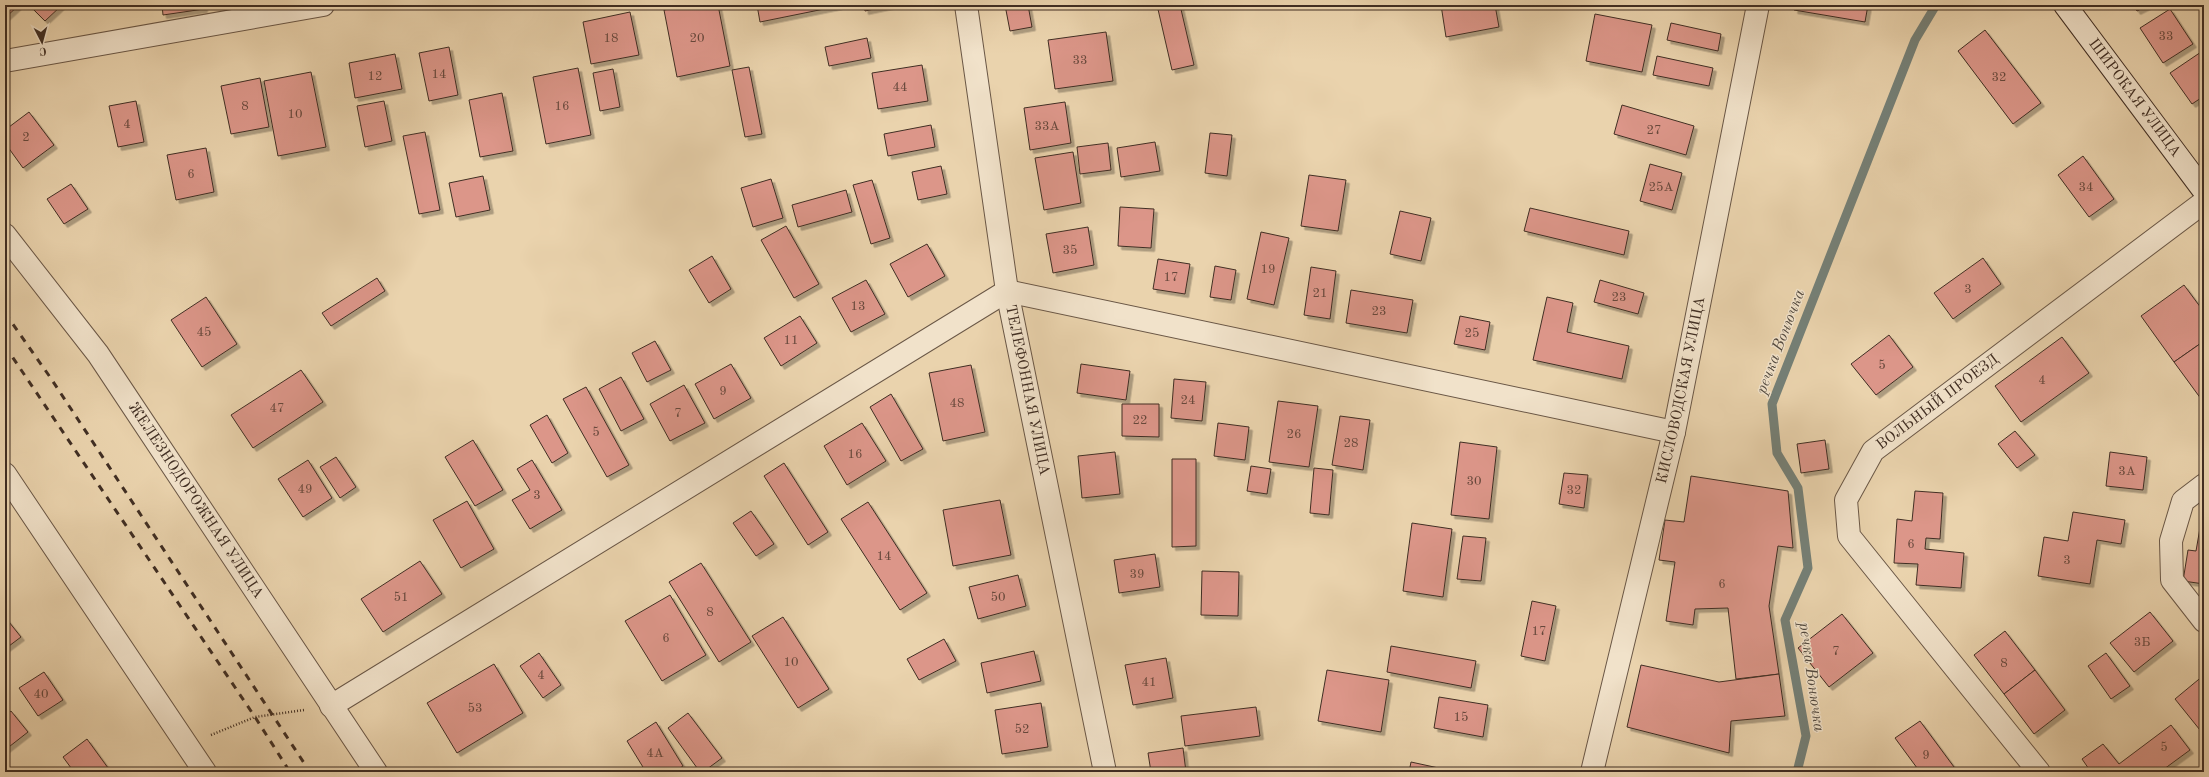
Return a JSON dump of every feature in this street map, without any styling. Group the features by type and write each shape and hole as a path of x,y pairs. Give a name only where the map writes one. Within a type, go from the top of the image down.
{"street":[{"path":"5,61 323,5"},
{"name":"ТЕЛЕФОННАЯ УЛИЦА","path":"966,5 1007,291 1105,772"},
{"name":"КИСЛОВОДСКАЯ УЛИЦА","path":"1592,772 1674,432 1758,5"},
{"name":"ШИРОКАЯ УЛИЦА","path":"2065,5 2204,191"},
{"name":"ВОЛЬНЫЙ ПРОЕЗД","path":"2039,772 1849,536 1846,500 1873,451 2204,202"},
{"name":"ЖЕЛЕЗНОДОРОЖНАЯ УЛИЦА","path":"5,235 98,354 376,772"},
{"path":"331,706 1007,291 1674,432"},
{"path":"5,474 205,772"},
{"path":"2204,485 2183,501 2171,541 2172,580 2204,621"}],"path":[{"path":"186,745 255,717 275,716 331,706"}],"building":[{"path":"5,5 19,5 5,18"},
{"path":"29,5 62,5 45,21"},
{"path":"162,5 204,5 204,9 163,15"},
{"path":"691,5 718,5 730,66 677,77 664,10"},
{"path":"757,5 839,5 839,6 760,22"},
{"path":"864,5 893,5 865,11"},
{"path":"1005,5 1028,5 1032,27 1010,31"},
{"path":"1157,5 1180,5 1194,65 1172,70"},
{"path":"1441,5 1495,5 1499,27 1446,37"},
{"path":"1795,5 1868,5 1865,22 1794,10"},
{"path":"2133,5 2149,5 2137,11"},
{"path":"2170,9 2193,44 2163,63 2140,28"},
{"path":"630,12 639,55 591,64 583,22"},
{"path":"1595,14 1652,25 1642,72 1586,61"},
{"path":"1671,23 1721,34 1718,51 1667,40"},
{"path":"1985,30 2041,103 2013,124 1958,51"},
{"path":"1106,32 1113,81 1055,89 1048,40"},
{"path":"867,38 871,58 829,66 825,47"},
{"path":"449,47 458,95 429,101 419,53"},
{"path":"2204,50 2204,96 2192,104 2170,73"},
{"path":"395,54 402,89 355,98 349,63"},
{"path":"1657,56 1713,68 1709,86 1653,75"},
{"path":"922,65 928,101 878,109 872,73"},
{"path":"749,67 762,134 745,137 732,70"},
{"path":"578,68 591,135 546,144 533,77"},
{"path":"613,69 620,107 600,111 593,73"},
{"path":"311,72 326,147 278,156 264,81"},
{"path":"260,78 269,127 231,134 221,86"},
{"path":"502,93 513,151 480,157 469,100"},
{"path":"136,101 144,142 118,147 109,106"},
{"path":"384,101 392,141 365,147 357,106"},
{"path":"1065,102 1071,143 1030,150 1024,108"},
{"path":"1622,105 1694,126 1686,155 1614,134"},
{"path":"29,112 54,145 23,168 5,143 5,130"},
{"path":"931,125 935,147 888,156 884,134"},
{"path":"425,132 440,210 419,214 403,136"},
{"path":"1210,133 1232,135 1227,176 1205,173"},
{"path":"1155,142 1160,171 1121,177 1117,148"},
{"path":"1108,143 1111,170 1080,174 1077,147"},
{"path":"206,148 214,192 176,200 167,155"},
{"path":"1073,152 1081,203 1044,210 1035,158"},
{"path":"2083,156 2114,199 2089,217 2058,175"},
{"path":"1650,164 1682,173 1672,210 1640,201"},
{"path":"941,166 947,194 918,200 912,172"},
{"path":"1309,175 1346,180 1338,231 1301,226"},
{"path":"483,176 490,210 456,217 449,183"},
{"path":"771,179 783,218 753,227 741,188"},
{"path":"872,180 890,238 871,244 853,185"},
{"path":"71,184 88,209 64,224 47,199"},
{"path":"846,190 852,212 798,227 792,205"},
{"path":"1120,207 1154,209 1151,248 1118,246"},
{"path":"1530,208 1629,231 1624,255 1524,231"},
{"path":"1400,211 1431,218 1421,261 1390,254"},
{"path":"786,226 819,284 794,298 761,240"},
{"path":"1088,227 1094,265 1053,273 1046,234"},
{"path":"1261,232 1289,238 1274,305 1247,299"},
{"path":"927,244 945,276 908,297 890,264"},
{"path":"712,256 731,289 709,303 689,270"},
{"path":"1983,258 2001,284 1953,319 1934,293"},
{"path":"1158,259 1190,264 1185,294 1153,289"},
{"path":"1215,266 1236,270 1231,300 1210,297"},
{"path":"1311,267 1336,271 1330,319 1304,315"},
{"path":"377,278 385,291 331,326 322,313"},
{"path":"866,280 885,314 851,332 832,298"},
{"path":"1600,280 1644,293 1638,314 1594,302"},
{"path":"2184,285 2204,312 2204,341 2174,362 2141,316"},
{"path":"1351,290 1413,300 1407,333 1346,323"},
{"path":"206,297 237,344 202,367 171,320"},
{"path":"1547,297 1573,303 1567,332 1629,346 1622,379 1533,360"},
{"path":"800,316 817,343 781,366 764,338"},
{"path":"1460,316 1490,322 1485,350 1454,344"},
{"path":"1889,335 1913,367 1876,395 1851,364"},
{"path":"2062,337 2089,373 2021,422 1995,386"},
{"path":"655,341 671,370 647,382 632,353"},
{"path":"2204,341 2204,403 2174,362"},
{"path":"731,364 751,398 714,419 695,384"},
{"path":"1081,364 1130,371 1126,400 1077,393"},
{"path":"971,365 985,432 943,441 929,373"},
{"path":"301,370 323,402 253,448 231,415"},
{"path":"621,377 644,419 621,431 599,389"},
{"path":"1174,379 1206,382 1202,421 1171,418"},
{"path":"684,385 705,423 670,441 650,404"},
{"path":"586,387 629,465 607,477 563,399"},
{"path":"891,394 923,449 901,461 870,407"},
{"path":"1278,401 1318,406 1309,467 1269,462"},
{"path":"1122,404 1159,404 1159,437 1122,436"},
{"path":"547,415 568,453 552,463 530,425"},
{"path":"1340,416 1370,420 1363,470 1332,465"},
{"path":"862,423 886,461 847,485 824,446"},
{"path":"1218,423 1249,427 1245,460 1214,456"},
{"path":"2015,431 2035,455 2017,468 1998,444"},
{"path":"473,440 503,490 475,506 445,457"},
{"path":"1825,440 1829,469 1801,473 1797,444"},
{"path":"1460,442 1497,447 1489,519 1451,515"},
{"path":"1115,452 1120,494 1082,498 1078,456"},
{"path":"2110,452 2147,457 2143,490 2106,486"},
{"path":"336,457 356,487 340,498 320,467"},
{"path":"1172,459 1196,459 1196,546 1172,547"},
{"path":"308,460 332,498 303,517 278,479"},
{"path":"532,460 562,510 530,529 512,500 530,490 517,469"},
{"path":"784,463 828,532 808,545 764,476"},
{"path":"1251,466 1271,469 1267,494 1247,491"},
{"path":"1314,468 1333,470 1329,515 1310,513"},
{"path":"1564,473 1588,475 1584,508 1559,504"},
{"path":"1691,476 1788,491 1793,548 1778,546 1769,606 1779,674 1736,679 1728,608 1695,609 1693,625 1666,621 1675,562 1659,560 1665,520 1684,522"},
{"path":"1915,491 1943,493 1940,539 1926,538 1925,549 1964,553 1961,588 1916,585 1918,564 1894,563 1897,519 1912,521"},
{"path":"1000,500 1011,555 953,566 943,510"},
{"path":"467,501 494,549 461,568 433,520"},
{"path":"868,502 927,593 900,610 841,519"},
{"path":"751,511 774,544 756,556 733,523"},
{"path":"2073,512 2125,520 2121,544 2097,540 2090,584 2038,576 2044,537 2068,541"},
{"path":"1412,523 1452,529 1443,597 1403,591"},
{"path":"2200,528 2204,529 2204,584 2183,581 2188,550 2196,551"},
{"path":"1463,536 1486,538 1481,581 1457,579"},
{"path":"1155,554 1160,587 1119,593 1114,560"},
{"path":"420,561 442,594 383,632 361,599"},
{"path":"701,563 751,642 719,662 669,582"},
{"path":"1202,571 1239,572 1238,616 1201,615"},
{"path":"1018,575 1026,606 978,619 969,587"},
{"path":"670,595 706,655 662,681 625,621"},
{"path":"1532,601 1556,606 1545,661 1521,656"},
{"path":"2150,612 2173,641 2134,672 2110,643"},
{"path":"1842,614 1873,653 1829,687 1798,648"},
{"path":"5,617 21,637 5,649"},
{"path":"783,617 829,689 798,708 752,636"},
{"path":"2005,631 2035,670 2004,694 1974,655"},
{"path":"944,639 956,661 919,680 907,659"},
{"path":"1391,646 1476,661 1471,688 1387,672"},
{"path":"1034,651 1041,681 987,693 981,663"},
{"path":"539,653 561,685 543,698 520,666"},
{"path":"2106,653 2130,686 2111,699 2088,666"},
{"path":"1166,658 1173,698 1133,705 1125,665"},
{"path":"494,664 523,713 457,753 427,703"},
{"path":"1641,665 1719,682 1779,674 1785,716 1731,721 1729,753 1627,727"},
{"path":"1327,670 1389,680 1381,732 1318,721"},
{"path":"2035,670 2065,710 2034,734 2004,694"},
{"path":"44,672 63,700 38,716 19,688"},
{"path":"2204,675 2204,735 2175,699"},
{"path":"1439,697 1488,705 1483,737 1434,728"},
{"path":"1041,703 1048,747 1002,754 995,710"},
{"path":"1256,707 1260,736 1185,746 1181,716"},
{"path":"11,711 28,732 5,750 5,716"},
{"path":"688,713 722,758 703,772 700,772 668,728"},
{"path":"1920,721 1957,771 1920,772 1895,738"},
{"path":"656,722 683,766 674,772 646,772 627,741"},
{"path":"2171,725 2190,750 2160,772 2091,772 2082,759 2103,744 2119,764"},
{"path":"87,739 111,772 74,772 63,757"},
{"path":"1183,748 1186,772 1151,772 1148,753"},
{"path":"1411,762 1457,772 1409,772"}],"waterway":[{"name":"речка Вонючка","path":"1797,772 1806,736 1785,620 1808,568 1798,488 1777,453 1772,404 1915,40 1936,5"}],"railway":[{"path":"5,313 50,377 310,772"},
{"path":"5,346 255,717 290,772"}]}
